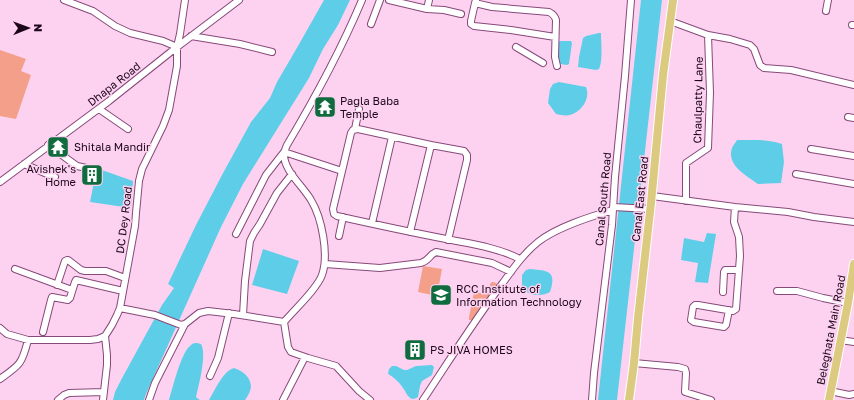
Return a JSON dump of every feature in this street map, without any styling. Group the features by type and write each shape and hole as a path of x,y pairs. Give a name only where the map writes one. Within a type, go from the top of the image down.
{"main road":[{"name":"Canal East Road","path":"629,400 634,363 648,209 652,196 663,75 673,0"},
{"name":"Beleghata Main Road","path":"829,400 854,264"}],"street":[{"path":"64,0 93,11 115,26 130,33 177,46"},
{"name":"DC Dey Road","path":"105,336 112,326 120,308 142,169 163,126 169,110 177,66 177,46 185,0"},
{"name":"Dhapa Road","path":"0,182 98,109 177,46 239,0"},
{"path":"236,234 266,175 284,152 321,86 362,0"},
{"path":"371,24 380,0"},
{"path":"389,0 427,9 444,10 461,14"},
{"path":"427,9 429,0"},
{"name":"Canal South Road","path":"592,400 614,208 615,177 631,0"},
{"path":"826,11 828,0"},
{"path":"555,37 474,26 471,24 471,21 476,2 492,7 549,12 552,14 556,20 555,57 557,66"},
{"path":"670,21 708,35 730,38 750,45 754,50 760,66 764,68 791,70 854,85"},
{"name":"Chaulpatty Lane","path":"686,201 686,163 708,148 710,93 708,35"},
{"path":"191,36 240,44 272,52"},
{"path":"516,47 543,63"},
{"path":"98,109 128,129"},
{"path":"359,109 355,129 351,133 333,209 334,214 337,216 410,232 494,249 520,259"},
{"path":"355,129 464,151 467,155 467,160 448,240"},
{"path":"372,223 392,137"},
{"path":"48,145 77,166 96,170"},
{"path":"410,232 431,145"},
{"path":"811,149 854,156"},
{"path":"284,152 342,171"},
{"path":"284,152 287,167 312,201 316,210 324,238 325,264 322,276 316,286 284,322"},
{"path":"24,164 55,177"},
{"path":"243,315 245,281 251,237 277,193 292,174"},
{"path":"796,174 854,184"},
{"path":"652,196 735,208 788,212 854,222"},
{"path":"423,400 486,304 520,259 538,242 554,232 614,208 648,209"},
{"path":"728,310 726,326 724,327 694,322 691,320 693,307 695,305 728,310 733,311 736,309 740,241 734,222 735,208"},
{"path":"339,236 343,217"},
{"path":"325,264 369,268 388,267 421,263 426,261 436,252 492,263 511,272"},
{"path":"57,285 65,261 67,260 81,270 106,271 125,278"},
{"path":"15,269 72,290"},
{"path":"723,292 725,270 739,270"},
{"path":"43,332 52,297 68,300 76,280 123,292"},
{"path":"777,291 796,291 848,303"},
{"path":"120,308 155,315 183,324"},
{"path":"148,400 183,324 199,313 208,311 229,313 284,322"},
{"path":"210,376 218,358 229,313"},
{"path":"284,322 288,347 291,352 336,366 359,391 370,400"},
{"path":"0,328 7,334 28,340 90,340 105,336 107,365 103,400"},
{"path":"0,379 18,365 24,354 28,340"},
{"path":"840,340 854,342"},
{"path":"283,400 305,357"},
{"path":"634,363 685,369 685,392 711,400"},
{"path":"830,391 849,395 854,394"},
{"path":"58,400 69,393 104,392"}],"shaded area":[{"path":"0,50 26,59 21,71 31,75 16,119 0,116"},
{"path":"423,266 442,269 437,296 418,292"},
{"path":"492,282 497,284 497,286 473,320 469,320 474,292 486,294 490,289 490,284"}],"water":[{"path":"324,0 350,0 309,78 243,184 221,227 144,400 113,400 121,380 162,305 174,288 168,284 222,175 251,122 270,98 277,82"},
{"path":"641,0 662,0 617,400 598,400"},
{"path":"601,33 602,52 599,69 596,70 578,67 583,38"},
{"path":"560,41 571,41 572,43 569,64 567,65 560,64 558,59 558,43"},
{"path":"559,82 586,87 587,96 584,104 578,111 570,115 556,114 548,103 550,89 553,84"},
{"path":"737,140 755,140 777,142 782,144 784,162 781,183 758,184 743,174 732,160 732,147"},
{"path":"99,169 133,181 131,208 90,202 94,182"},
{"path":"707,233 716,234 708,283 695,282 698,263 681,260 684,238 704,242"},
{"path":"263,249 299,261 287,294 252,285"},
{"path":"526,270 542,270 549,273 552,279 550,292 543,295 535,295 528,293 522,288 522,275"},
{"path":"193,343 201,344 203,349 202,369 196,397 200,400 169,400 184,355"},
{"path":"432,365 434,367 432,375 422,381 418,397 415,399 411,399 400,384 388,374 389,369 392,366 407,370 416,366"},
{"path":"234,368 245,374 251,383 249,394 245,400 209,400 226,373"}],"place":[{"name":"Pagla Baba Temple","path":"325,107"},
{"name":"Shitala Mandir","path":"58,147"},
{"name":"Avishek's Home","path":"92,175"},
{"name":"RCC Institute of Information Technology","path":"441,295"},
{"name":"PS JIVA HOMES","path":"415,350"}]}
